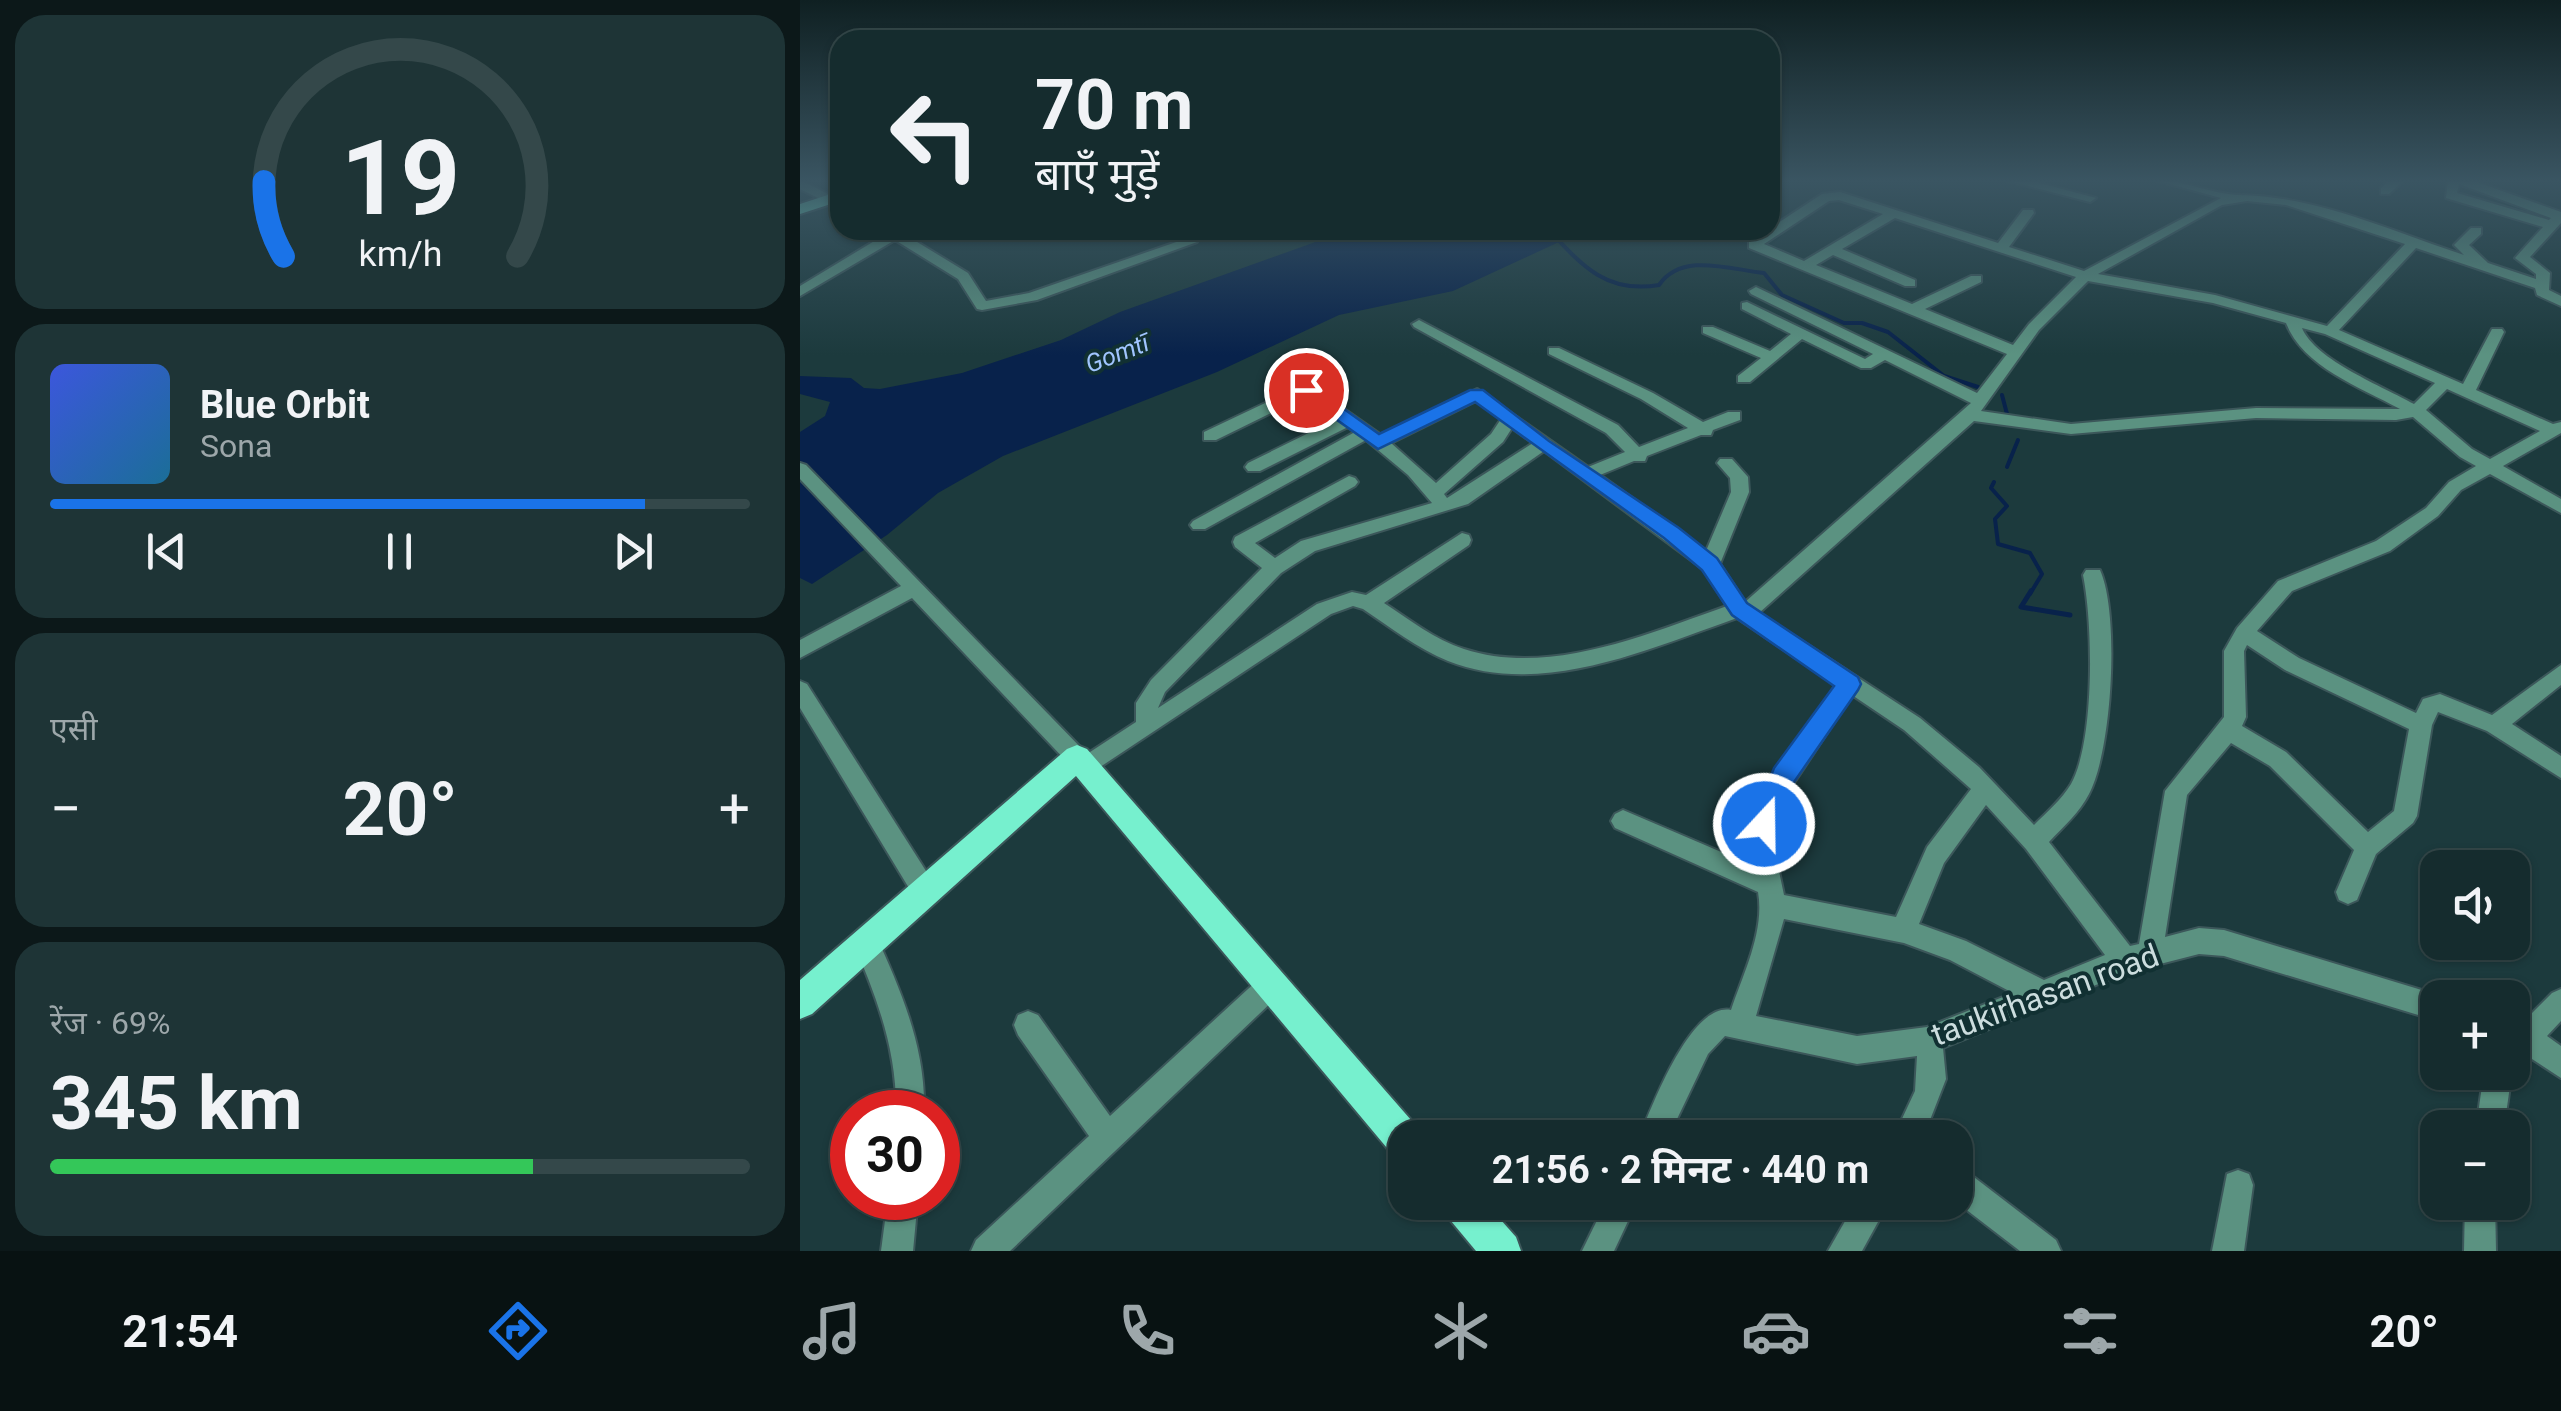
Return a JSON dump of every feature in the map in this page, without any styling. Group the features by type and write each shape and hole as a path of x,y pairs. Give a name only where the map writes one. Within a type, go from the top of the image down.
{"main road":[{"path":"800,1002 924,890 1081,762 1388,1121"},
{"path":"1475,1220 1502,1251"}],"street":[{"path":"1803,267 1852,238"},
{"path":"1965,238 2085,276 2215,299 2330,331 2555,433"},
{"path":"1999,250 2008,238"},
{"path":"800,469 1081,762 1324,609 1352,599 1369,603 1458,656 1494,664 1542,664 1594,655 1743,611 1974,407 2050,309 2085,276 2153,238"},
{"path":"2393,238 2544,286"},
{"path":"2468,238 2461,245 2491,270"},
{"path":"2539,238 2522,258 2543,273 2542,292 2561,302"},
{"path":"800,292 881,240"},
{"path":"908,240 962,276 978,303 990,306 1032,297 1190,242"},
{"path":"1762,240 1754,245 1910,312 2016,352"},
{"path":"2330,331 2412,245"},
{"path":"1832,250 1910,283"},
{"path":"1910,312 1976,279"},
{"path":"1756,291 1884,354 1974,407 2071,430 2256,413 2422,415"},
{"path":"1746,306 1866,365 1884,354"},
{"path":"2292,321 2300,340 2333,366 2422,415 2487,465 2561,507"},
{"path":"1419,324 1612,430 1640,457"},
{"path":"1708,330 1771,358"},
{"path":"2467,391 2497,332"},
{"path":"1744,378 1801,333"},
{"path":"1554,351 1648,396 1705,431"},
{"path":"1282,372 1371,438 1439,498"},
{"path":"2422,415 2445,382"},
{"path":"1210,436 1306,390"},
{"path":"1198,525 1371,438 1474,393 1710,564 1743,611 1912,724 1986,789 2138,956"},
{"path":"1588,473 1640,457 1734,416"},
{"path":"1439,498 1497,438 1509,420"},
{"path":"1254,467 1346,421"},
{"path":"2138,956 2176,791 2229,730 2234,717 2234,652 2244,633 2285,586 2383,546 2432,512 2455,486 2487,465 2555,433"},
{"path":"1147,722 1147,703 1158,686 1274,568 1308,546 1439,498 1474,494 1542,445"},
{"path":"1710,564 1740,492 1739,477 1726,463"},
{"path":"1274,568 1242,542 1349,482"},
{"path":"1369,603 1462,540"},
{"path":"2034,842 2082,787 2093,744 2101,617 2093,576"},
{"path":"800,650 914,588"},
{"path":"2244,633 2292,664 2422,725"},
{"path":"2495,725 2561,673"},
{"path":"1662,1120 1698,1044 1722,1022 1740,1022 1772,926 1764,857 1771,798 1849,684"},
{"path":"800,690 924,890"},
{"path":"2348,892 2367,847 2405,816 2422,725 2432,705 2440,704 2495,725 2561,768"},
{"path":"2229,730 2278,759 2367,847"},
{"path":"1904,931 1918,882 1936,847 1986,789"},
{"path":"1623,822 1771,895 1904,931 1957,950 2043,994"},
{"path":"866,942 904,1028 912,1090"},
{"name":"taukirhasan road","path":"1740,1022 1856,1050 1927,1041 2138,956 2198,942 2224,942 2420,1002"},
{"path":"987,1251 1270,986"},
{"path":"2530,1026 2561,1002"},
{"path":"1028,1026 1108,1138"},
{"path":"1920,1120 1934,1082 1935,1060 1927,1041"},
{"path":"2530,1041 2561,1064"},
{"path":"2228,1251 2238,1185"},
{"path":"1973,1196 2045,1251"},
{"path":"897,1251 901,1220"},
{"path":"1598,1251 1613,1220"},
{"path":"1844,1251 1863,1220"},
{"path":"2480,1220 2480,1251"}],"water":[{"name":"Gomtī","path":"1321,240 1563,240 1453,291 1339,315 1217,372 1003,456 938,493 887,535 812,584 800,578 800,432 825,416 830,402 800,394 800,376 851,378 864,388 880,389 962,373 1061,340 1120,312"}],"waterway":[{"path":"1559,240 1585,266 1625,285 1659,285 1669,275 1693,266 1764,273 1782,295 1844,323 1862,323 1888,332 1944,376 1978,387"},
{"path":"2002,395 2007,414"},
{"path":"2007,467 2018,440"},
{"path":"1994,482 1991,488 2007,506 1995,519 1998,544 2030,553 2042,574 2030,594"},
{"path":"2031,591 2021,607 2070,615"}],"route":[{"path":"1306,390 1378,443 1469,394 1477,394 1542,445 1672,533 1710,564 1740,609 1849,684 1783,776 1771,798 1764,824"}]}
